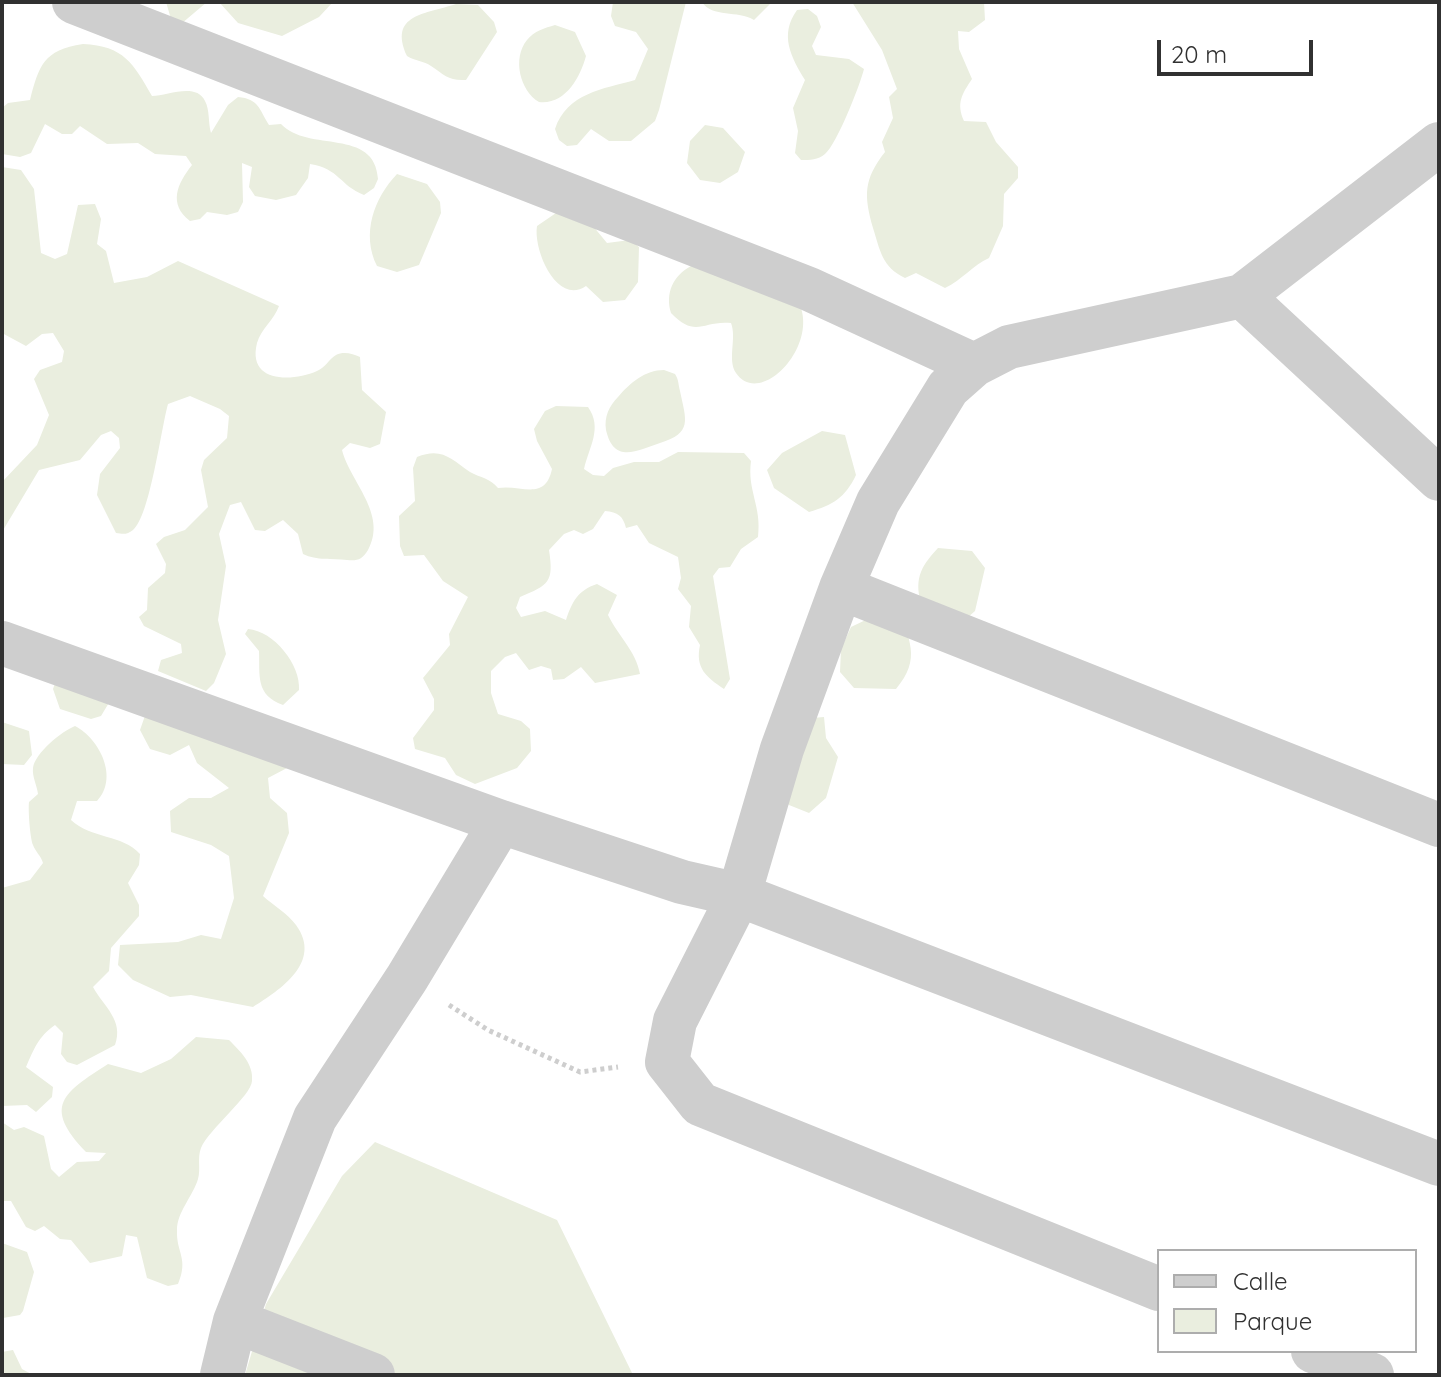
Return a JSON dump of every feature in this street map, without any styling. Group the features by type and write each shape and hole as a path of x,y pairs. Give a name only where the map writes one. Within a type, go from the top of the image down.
{"street":[{"path":"74,2 809,289 974,365"},
{"path":"1157,1288 700,1104 667,1062 675,1021 739,895 782,749 841,588 878,502 948,388 974,365 1009,347 1242,296 1439,144"},
{"path":"1242,296 1439,479"},
{"path":"841,588 1439,825"},
{"path":"2,643 501,822 682,882 739,895 1439,1164"},
{"path":"222,1375 235,1321 315,1118 407,978 501,822"},
{"path":"235,1321 373,1375"},
{"path":"1318,1353 1372,1375"}],"path":[{"path":"407,978 488,1030 580,1072 667,1062"}],"green space":[{"path":"166,2 207,2 181,24 171,19"},
{"path":"219,2 333,2 319,17 282,36 238,23"},
{"path":"613,2 686,2 659,110 655,121 631,141 609,141 591,129 577,145 567,146 559,140 555,129 568,107 588,94 635,80 648,49 636,32 615,26 611,16"},
{"path":"702,2 772,2 754,20 712,10"},
{"path":"852,2 984,2 985,20 969,32 958,31 959,49 972,79 963,94 960,109 964,121 986,122 996,142 1018,167 1018,178 1004,194 1003,226 989,258 945,288 916,273 905,278 897,274 883,257 878,244 868,207 867,188 885,152 882,142 893,118 889,97 897,89 882,50"},
{"path":"456,4 478,5 494,22 497,32 466,80 443,75 428,64 407,56 402,42 402,32 413,18"},
{"path":"808,9 817,16 821,27 812,46 816,55 849,59 864,69 848,114 830,148 820,157 801,160 795,153 798,131 793,108 805,80 795,63 788,37 797,10"},
{"path":"555,25 575,32 586,56 580,73 564,95 548,102 539,102 523,82 520,56 522,47 530,37"},
{"path":"83,44 108,48 126,58 152,96 181,91 201,95 208,108 211,133 228,105 238,97 254,103 269,125 281,124 307,138 353,146 374,163 378,179 374,188 364,195 349,187 334,173 310,164 308,178 296,195 276,200 255,196 249,187 252,167 242,163 243,202 238,212 227,215 207,212 200,219 190,221 177,201 182,179 192,165 186,156 155,154 138,143 107,144 80,126 72,134 62,134 45,124 31,153 20,157 2,154 2,108 8,103 30,100 40,69 51,55"},
{"path":"705,125 723,128 745,152 738,172 720,183 700,180 687,163 690,141"},
{"path":"2,167 21,170 34,189 41,253 55,259 67,254 78,205 95,204 101,219 97,244 106,251 114,283 147,277 178,261 279,306 257,343 256,356 265,372 284,378 307,375 320,370 339,354 354,355 360,357 362,390 386,412 380,444 370,448 350,443 342,450 366,498 374,524 373,537 361,558 319,558 303,554 298,534 283,520 265,531 255,530 241,502 230,505 219,534 226,566 218,620 226,654 214,683 206,691 158,671 161,660 182,653 181,644 144,626 139,617 147,610 148,588 165,573 166,564 156,544 164,537 185,530 208,507 201,470 204,460 227,438 229,416 190,396 168,404 145,508 139,522 129,533 116,533 97,495 100,474 120,448 119,438 111,431 101,435 80,460 39,470 2,532 2,482 37,445 49,415 34,379 40,370 62,362 64,351 53,333 42,334 26,346 2,333"},
{"path":"397,174 427,184 440,202 441,213 419,265 397,272 377,266 372,254 370,229 376,205"},
{"path":"556,213 593,226 607,243 630,240 639,247 638,282 625,300 603,302 586,286 575,290 566,288 549,272 539,248 537,226"},
{"path":"691,266 801,308 803,325 800,341 793,356 770,379 758,383 746,382 736,373 733,368 731,323 694,327 671,313 669,299 672,286 679,275"},
{"path":"664,370 675,374 678,380 685,418 682,430 671,439 643,449 628,452 615,448 606,430 606,421 615,400 638,378"},
{"path":"556,406 588,407 595,430 584,469 593,475 604,476 613,468 634,462 659,462 678,452 744,453 751,461 758,537 741,549 730,567 719,568 713,576 730,679 724,689 707,676 701,666 700,645 689,627 691,606 678,589 681,578 678,557 649,543 637,525 626,528 619,515 605,511 593,529 583,534 574,530 564,534 549,550 550,576 543,585 520,597 516,608 521,617 545,611 566,620 577,598 597,584 617,595 608,615 635,658 640,674 595,683 581,667 564,679 553,680 551,669 541,666 529,670 516,653 505,657 491,671 491,693 498,714 521,721 530,729 531,751 517,768 475,784 456,775 445,758 415,749 413,738 434,710 434,699 423,678 450,645 449,634 468,597 443,581 424,555 404,556 400,546 399,516 415,501 413,468 417,457 426,454 446,456 498,488 531,489 544,485 552,469 534,429 545,411"},
{"path":"822,431 845,435 856,475 837,500 809,512 774,488 767,470 782,453"},
{"path":"938,548 972,551 985,568 975,611 959,625 922,607 918,590 920,575"},
{"path":"897,605 911,648 909,668 904,678 896,689 854,688 840,672 841,649 851,627"},
{"path":"248,629 258,631 276,643 296,670 299,690 283,705 263,690 259,651 245,634"},
{"path":"60,669 113,696 101,716 91,719 60,709 53,689"},
{"path":"147,710 287,768 268,778 270,798 287,813 289,833 263,896 296,925 303,938 304,951 295,974 253,1007 191,995 170,997 133,980 118,965 120,945 178,942 201,935 221,939 234,898 229,856 211,845 171,832 170,811 189,798 211,798 229,788 197,763 189,745 170,755 150,749 140,730"},
{"path":"824,717 826,738 838,757 826,798 809,813 789,805 772,790 800,719"},
{"path":"2,722 29,731 32,755 24,765 2,764"},
{"path":"75,726 99,749 104,760 106,781 97,801 77,801 71,820 88,831 124,843 140,854 139,865 128,883 139,905 139,916 111,948 109,971 93,987 115,1021 115,1045 77,1065 67,1062 61,1054 63,1033 55,1025 44,1034 26,1067 53,1087 52,1097 36,1112 27,1105 2,1106 2,888 30,880 43,863 33,845 30,830 29,802 38,794 33,768 50,743"},
{"path":"196,1037 229,1040 249,1063 252,1081 245,1095 201,1148 198,1179 178,1223 182,1268 178,1284 168,1286 147,1278 137,1237 126,1235 122,1256 90,1263 71,1240 60,1239 44,1226 35,1231 26,1227 11,1201 2,1201 2,1122 14,1130 24,1127 44,1136 51,1169 59,1177 77,1162 99,1161 106,1153 86,1152 65,1123 62,1112 70,1092 108,1064 141,1073 171,1059"},
{"path":"375,1142 557,1220 633,1375 245,1375 266,1304 342,1176"},
{"path":"2,1243 27,1252 34,1272 23,1311 20,1315 3,1318"},
{"path":"13,1350 22,1369 33,1375 2,1375 2,1352"}]}
